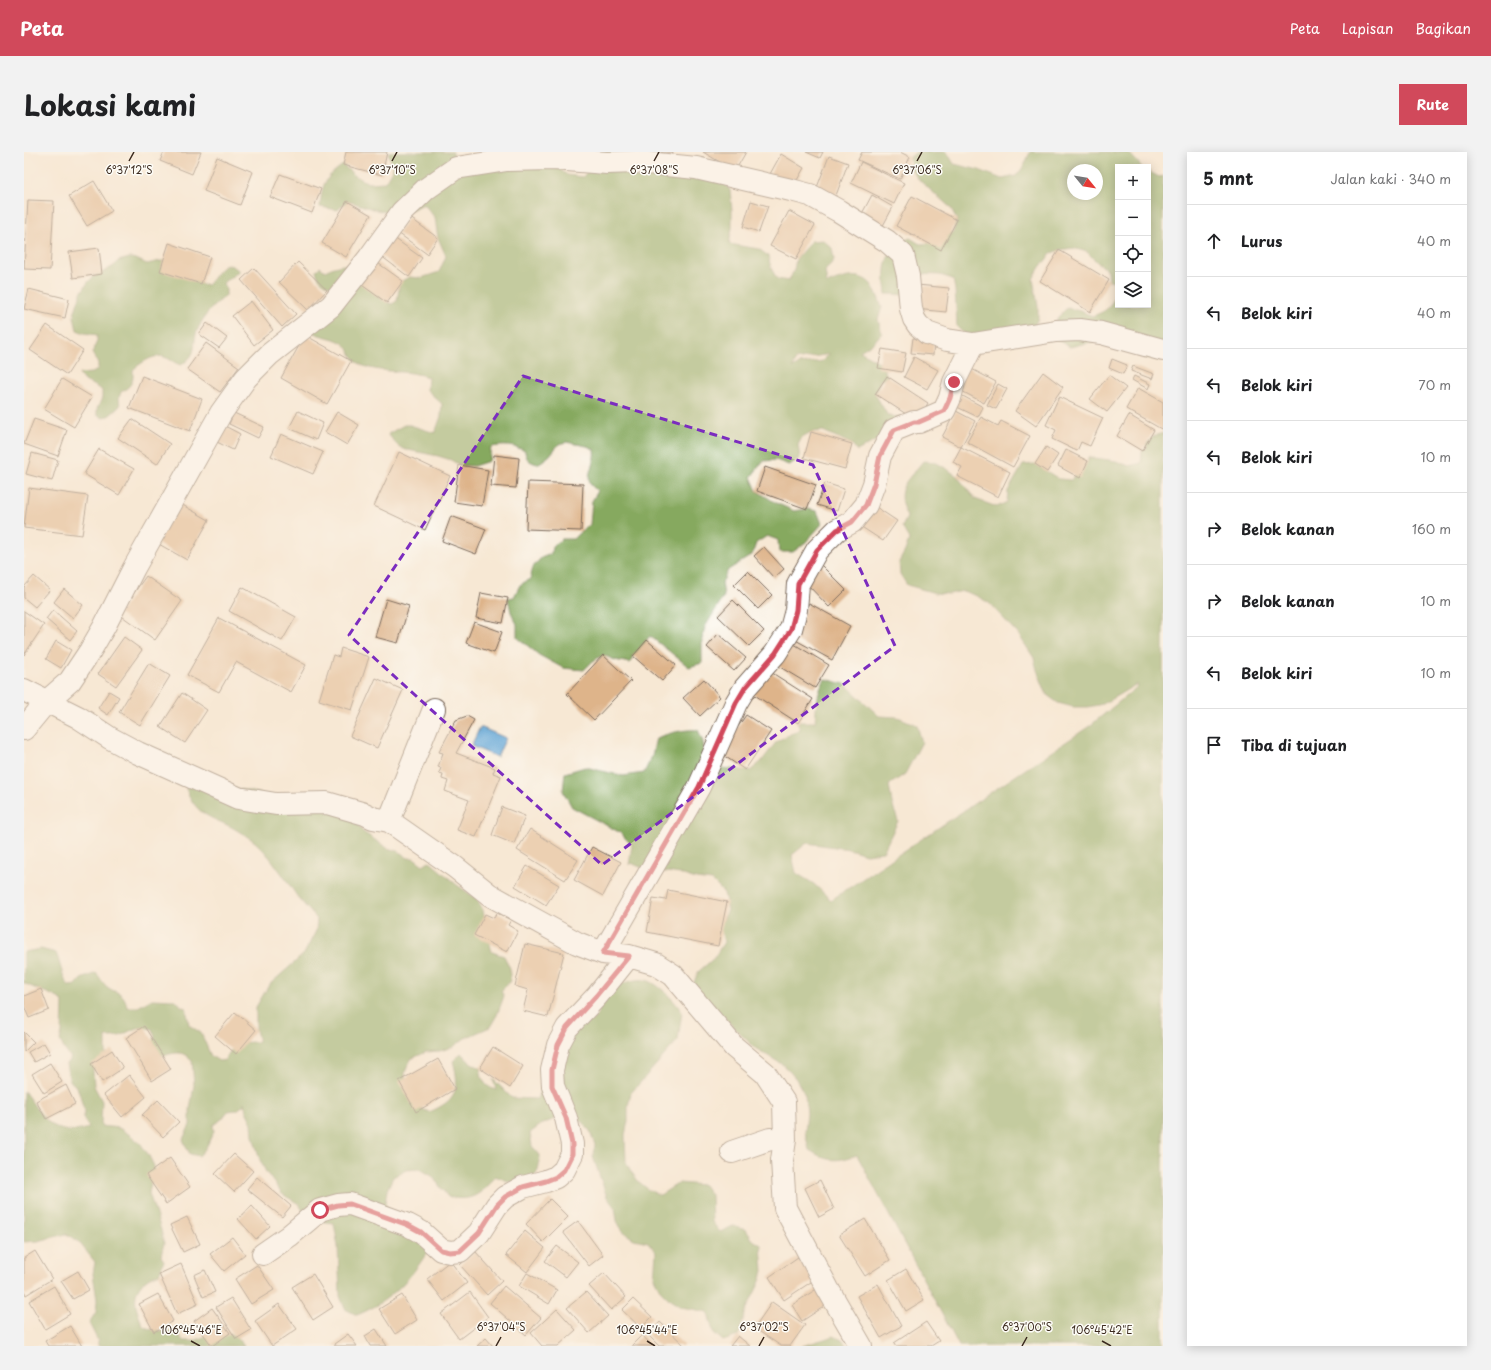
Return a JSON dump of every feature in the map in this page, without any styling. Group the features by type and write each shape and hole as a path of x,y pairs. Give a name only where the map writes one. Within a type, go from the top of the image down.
{"street":[{"path":"24,729 47,701 70,681 90,651 134,568 222,413 246,378 270,354 330,306 369,258 402,212 426,189 456,168 507,160 553,159 637,162 696,168 766,184 810,196 839,211 887,241 903,255 908,276 911,309 914,319 927,333 947,340 973,344 1056,331 1080,330 1101,333 1163,350"},
{"path":"603,953 699,787 736,703 745,688 775,654 791,629 796,610 798,584 817,550 837,530 852,522 866,505 874,484 880,456 894,430 914,422 919,422 944,411 950,398 954,382 973,344"},
{"path":"24,690 78,717 110,738 238,798 276,804 327,803 365,814 373,818 388,821 455,867 490,895 577,943 603,953 629,956 656,964 673,975 734,1047 765,1073 784,1102 785,1140 782,1160 785,1208 828,1289 861,1346"},
{"path":"388,821 434,709"},
{"path":"263,1254 289,1236 320,1210 338,1205 350,1204 408,1225 421,1232 441,1250 450,1252 460,1251 479,1233 497,1205 505,1197 523,1187 556,1177 564,1170 572,1154 572,1144 566,1118 552,1086 552,1070 558,1045 567,1028 629,956"},
{"path":"732,1152 770,1139 785,1140"}],"highlighted area":[{"path":"523,376 813,465 895,646 602,865 349,635"}],"green space":[{"path":"388,152 453,152 456,168 520,156 500,152 640,152 645,155 637,162 674,166 681,173 696,168 715,172 730,190 732,228 729,244 759,249 768,256 771,268 777,279 789,281 794,270 796,259 811,241 823,240 832,248 834,260 825,271 827,284 844,278 855,277 866,280 873,286 882,307 878,320 882,333 873,343 860,351 882,364 887,376 880,381 875,394 888,416 899,417 907,422 905,428 897,435 888,434 857,451 852,444 823,431 811,432 802,437 798,445 800,458 789,465 776,460 763,461 751,477 757,491 776,503 794,511 807,509 817,511 822,524 804,544 793,552 779,552 778,540 767,536 756,543 752,555 728,570 722,583 724,596 705,627 702,639 702,663 689,667 650,636 633,656 630,663 615,660 603,655 593,661 584,670 563,668 539,655 517,637 517,624 511,612 508,598 514,597 520,585 530,579 533,567 541,558 551,554 552,547 562,539 573,539 590,525 592,501 598,491 592,486 589,477 594,449 587,446 566,442 559,444 549,456 538,464 528,460 525,451 521,449 508,446 495,446 491,447 489,461 474,466 459,465 451,460 438,456 403,449 397,445 388,434 404,425 410,425 435,433 441,416 442,404 427,390 428,377 413,373 377,370 363,366 358,363 348,348 341,342 312,332 321,315 333,306 337,298 335,291 323,282 317,275 316,271 320,267 325,271 341,265 353,267 374,293 392,304 397,301 400,282 409,277 421,278 439,272 446,256 438,238 435,218 424,204 408,211 396,213 375,210 347,201 338,210 320,207 325,183 332,174 343,165 354,175 368,183 385,182 393,168","holes":["593,164 583,177 567,175 557,167 575,171","830,354 822,361 799,364 793,368 795,360"]},
{"path":"917,152 947,152 954,164 979,170 1002,179 1016,176 1024,166 1030,152 1128,152 1139,164 1115,164 1115,308 1151,308 1151,173 1159,177 1163,176 1163,360 1141,357 1128,350 1095,341 1070,347 1057,340 1053,328 1058,317 1067,308 1092,316 1099,314 1111,304 1114,294 1114,281 1109,280 1108,270 1087,252 1073,248 1059,250 1051,254 1040,267 1033,279 1038,306 1038,319 1031,330 967,336 957,327 953,279 940,275 918,274 907,295 886,294 885,268 894,248 910,238 920,244 933,243 953,232 957,220 951,208 919,180 911,169 910,157"},
{"path":"130,258 147,264 166,261 195,281 207,285 224,266 229,265 239,271 223,283 226,289 226,296 213,307 203,319 196,335 191,357 181,365 166,358 156,356 139,365 133,370 131,383 121,392 119,398 120,406 110,415 103,418 97,415 97,409 102,398 102,390 83,380 79,374 91,373 98,370 98,364 92,353 97,341 97,335 84,333 77,330 74,317 75,311 81,293 92,278 114,266 118,261"},
{"path":"1163,433 1163,1346 959,1346 857,1155 833,1160 822,1157 809,1150 805,1132 807,1113 805,1095 796,1079 785,1066 755,1048 705,999 691,990 698,972 714,958 724,942 720,927 728,910 724,893 712,881 696,879 680,874 645,869 631,863 629,865 632,845 619,832 572,807 563,791 565,773 585,767 623,776 644,773 652,756 656,738 666,734 687,730 698,730 703,742 705,760 721,768 750,771 761,762 777,741 800,729 797,722 815,722 816,705 825,679 845,684 879,716 898,717 917,725 922,742 905,774 889,785 892,803 898,821 883,852 866,854 849,849 807,843 792,855 796,873 814,884 831,900 1091,725 1138,686 1137,684 1103,704 1088,707 1073,707 1058,703 1047,695 1034,658 1018,634 989,603 977,596 963,591 949,594 935,593 907,585 900,574 899,562 909,539 902,527 907,517 901,499 903,486 923,461 935,462 957,476 975,499 997,507 1007,502 1008,491 1023,465 1035,464 1059,479 1071,480 1088,462 1088,457 1116,461 1129,466 1141,463 1142,451 1147,448 1146,444 1154,436"},
{"path":"192,779 348,812 363,832 387,848 398,851 408,858 414,858 423,865 429,861 457,885 477,899 483,910 492,952 504,956 510,968 510,981 501,991 504,996 497,1015 490,1027 465,1038 453,1047 440,1051 426,1052 411,1059 405,1072 405,1086 418,1107 429,1112 438,1108 451,1098 456,1087 453,1061 461,1053 470,1062 480,1068 481,1076 486,1085 492,1089 496,1090 493,1079 512,1098 537,1099 541,1087 571,1027 584,1025 591,1021 597,1015 603,999 608,993 624,983 637,980 649,981 658,986 676,1003 682,1012 678,1040 631,1093 625,1135 626,1162 639,1182 649,1190 660,1195 679,1183 704,1185 711,1195 712,1222 720,1232 733,1226 746,1230 753,1240 761,1245 763,1271 759,1284 747,1308 738,1336 723,1341 713,1332 708,1312 681,1307 670,1300 661,1291 654,1278 656,1252 648,1242 634,1239 623,1232 617,1221 615,1208 607,1197 593,1157 595,1145 590,1131 581,1121 555,1119 542,1124 530,1133 532,1146 540,1155 539,1167 533,1178 520,1186 495,1176 485,1188 475,1196 470,1198 456,1198 448,1197 432,1176 420,1169 406,1170 393,1177 387,1190 385,1204 393,1215 410,1215 426,1223 431,1246 408,1278 390,1296 369,1310 357,1315 345,1309 340,1296 338,1247 334,1223 319,1221 306,1216 299,1204 282,1194 266,1172 260,1160 253,1136 252,1123 246,1111 244,1102 244,1105 237,1110 228,1111 222,1119 213,1125 214,1131 207,1147 199,1156 190,1154 183,1139 190,1125 190,1109 194,1085 192,1060 188,1056 180,1053 160,1055 151,1043 155,1037 152,1029 144,1027 137,1028 119,1036 106,1037 106,1055 93,1069 94,1086 102,1101 101,1126 119,1128 130,1135 140,1143 154,1166 149,1193 164,1243 161,1256 164,1261 159,1274 148,1278 141,1284 136,1295 136,1308 143,1326 155,1330 176,1332 183,1341 194,1341 206,1336 230,1333 244,1346 98,1346 98,1341 89,1323 96,1312 97,1300 93,1274 95,1262 78,1241 66,1234 38,1241 24,1242 24,1091 43,1117 58,1128 66,1131 77,1131 89,1128 83,1118 85,1111 79,1092 68,1074 66,1064 71,1058 64,1049 60,1040 62,1033 63,1001 24,983 24,952 41,949 56,953 66,982 69,986 76,985 81,979 96,973 106,986 122,995 127,1007 138,1007 152,999 176,1000 182,1007 186,1008 189,1025 201,1033 211,1056 219,1061 225,1060 231,1050 242,1043 259,1042 256,1030 256,1007 269,985 304,954 316,931 317,919 299,899 263,850 251,839 232,827 211,818 197,807 186,789"},
{"path":"834,1336 842,1340 847,1346 802,1346"}],"water":[{"path":"480,727 506,738 497,757 471,746"}],"building":[{"path":"164,152 201,152 192,174 160,161"},
{"path":"346,152 387,152 382,175 343,165"},
{"path":"661,152 673,152 669,157"},
{"path":"703,152 746,152 735,171"},
{"path":"806,152 823,152 820,158"},
{"path":"862,152 900,152 910,157 900,179 858,160"},
{"path":"781,154 804,168 793,187 770,174"},
{"path":"829,156 848,163 835,198 816,190"},
{"path":"217,157 253,172 240,205 204,191"},
{"path":"861,162 904,183 894,204 851,183"},
{"path":"280,174 321,189 312,213 270,197"},
{"path":"94,181 112,211 87,226 69,196"},
{"path":"872,195 893,207 879,233 858,221"},
{"path":"912,196 957,220 941,250 896,226"},
{"path":"28,200 54,201 50,270 24,269"},
{"path":"347,201 371,215 346,257 322,243"},
{"path":"751,201 768,206 759,232 743,227"},
{"path":"789,211 815,225 796,259 770,246"},
{"path":"409,217 438,238 427,254 398,233"},
{"path":"390,235 422,258 409,277 377,253"},
{"path":"169,243 210,257 201,284 160,271"},
{"path":"99,248 102,274 73,278 69,252"},
{"path":"1059,250 1109,280 1090,312 1040,281"},
{"path":"375,261 403,281 387,303 359,283"},
{"path":"298,262 327,290 308,310 279,282"},
{"path":"254,268 296,314 282,327 241,280"},
{"path":"917,285 949,288 946,312 915,309"},
{"path":"29,289 69,299 65,318 24,309"},
{"path":"251,301 273,330 254,345 232,316"},
{"path":"207,323 227,338 219,348 199,334"},
{"path":"47,325 83,350 67,375 30,350"},
{"path":"305,335 351,361 327,404 281,378"},
{"path":"913,338 934,340 933,355 911,353"},
{"path":"206,343 239,367 220,392 187,369"},
{"path":"882,349 906,353 902,372 878,368"},
{"path":"914,357 938,370 927,389 904,377"},
{"path":"1112,359 1127,365 1123,374 1109,368"},
{"path":"1133,366 1154,374 1152,379 1131,371"},
{"path":"968,367 996,382 984,403 956,388"},
{"path":"1043,372 1063,387 1036,426 1015,411"},
{"path":"1109,375 1126,388 1107,412 1090,399"},
{"path":"142,376 202,399 190,431 129,408"},
{"path":"887,376 928,403 917,421 875,394"},
{"path":"1134,376 1150,384 1148,389 1132,380"},
{"path":"62,379 92,397 74,427 44,409"},
{"path":"998,384 1007,389 996,409 987,405"},
{"path":"1138,388 1163,402 1163,430 1126,409"},
{"path":"961,395 983,407 978,417 955,406"},
{"path":"1059,397 1103,418 1090,446 1081,442 1077,451 1052,439 1056,430 1046,425"},
{"path":"298,411 323,423 316,440 289,428"},
{"path":"956,411 975,421 961,447 942,437"},
{"path":"337,412 359,425 347,445 325,432"},
{"path":"234,413 264,427 258,438 229,424"},
{"path":"1129,415 1154,430 1142,451 1117,436"},
{"path":"981,417 998,426 1001,421 1030,436 1013,467 967,442"},
{"path":"34,419 67,430 58,456 24,444"},
{"path":"132,419 170,444 157,464 118,438"},
{"path":"223,425 240,434 233,450 215,441"},
{"path":"811,432 852,444 845,469 804,458"},
{"path":"281,434 323,452 313,474 271,456"},
{"path":"961,447 1010,472 998,497 957,476 962,467 953,462"},
{"path":"1046,447 1058,455 1047,472 1035,464"},
{"path":"99,449 134,469 119,495 84,474"},
{"path":"1066,450 1088,461 1080,478 1058,466"},
{"path":"399,452 450,476 425,530 374,506"},
{"path":"32,453 58,460 52,481 26,474"},
{"path":"494,455 519,458 516,488 491,486"},
{"path":"459,465 488,470 482,506 454,502"},
{"path":"765,467 816,485 807,509 757,491"},
{"path":"528,482 583,484 581,531 526,529"},
{"path":"825,483 844,489 837,511 817,505"},
{"path":"29,488 88,496 82,535 24,528"},
{"path":"179,503 209,520 187,560 157,543"},
{"path":"870,503 897,521 883,541 857,524"},
{"path":"451,516 486,529 476,554 442,541"},
{"path":"764,547 784,569 774,578 754,556"},
{"path":"820,564 846,590 829,607 804,581"},
{"path":"748,571 772,595 758,609 734,585"},
{"path":"34,576 50,590 35,607 24,598 24,587"},
{"path":"146,576 182,601 155,640 119,614"},
{"path":"242,587 296,617 282,641 229,611"},
{"path":"64,589 83,605 73,618 54,602"},
{"path":"481,593 508,598 503,623 476,618"},
{"path":"386,599 409,606 398,643 375,637"},
{"path":"733,600 764,631 749,646 718,616"},
{"path":"809,603 850,626 832,660 790,637"},
{"path":"53,610 77,631 70,640 46,619"},
{"path":"24,611 44,625 24,655"},
{"path":"219,618 306,665 291,692 236,662 219,692 187,675"},
{"path":"474,622 502,632 494,653 466,643"},
{"path":"718,634 746,658 734,671 707,647"},
{"path":"124,637 142,650 116,686 98,674"},
{"path":"647,640 676,665 662,681 633,656"},
{"path":"56,641 71,650 61,668 46,659"},
{"path":"789,641 829,665 815,688 775,664"},
{"path":"341,648 369,657 352,710 319,700 333,655 339,657"},
{"path":"603,655 631,681 594,720 567,694"},
{"path":"149,663 170,676 140,725 119,712"},
{"path":"766,669 813,699 798,723 750,692"},
{"path":"376,678 403,690 377,748 350,736"},
{"path":"704,679 720,697 700,716 683,698"},
{"path":"109,691 119,697 108,715 98,708"},
{"path":"182,693 207,710 185,743 160,727"},
{"path":"746,715 771,731 745,770 720,753"},
{"path":"467,716 474,720 456,753 495,768 493,773 501,776 476,837 457,830 469,800 445,791 448,781 442,779 443,774 439,773 441,768 438,767 443,753 439,752 456,720"},
{"path":"502,807 525,816 514,844 492,835"},
{"path":"530,829 578,860 565,880 517,850"},
{"path":"592,847 621,862 603,896 574,880"},
{"path":"527,866 559,885 546,905 515,886"},
{"path":"668,890 727,902 718,946 647,932 653,898 666,900"},
{"path":"497,913 511,920 508,925 518,931 507,952 474,935 485,914 494,918"},
{"path":"525,944 564,953 548,1017 523,1011 528,990 515,986"},
{"path":"41,989 49,1010 29,1018 24,1006 24,996"},
{"path":"235,1012 256,1030 236,1054 215,1036"},
{"path":"144,1026 171,1069 152,1081 126,1038"},
{"path":"24,1032 34,1042 24,1052"},
{"path":"44,1043 50,1053 34,1062 28,1052"},
{"path":"493,1047 523,1066 510,1088 480,1068"},
{"path":"112,1050 123,1068 102,1082 91,1064"},
{"path":"438,1059 455,1089 416,1112 399,1081"},
{"path":"50,1063 62,1082 44,1093 32,1074"},
{"path":"129,1075 146,1097 122,1117 104,1095"},
{"path":"66,1085 75,1104 46,1119 36,1101"},
{"path":"158,1100 179,1122 163,1137 142,1115"},
{"path":"234,1154 253,1171 234,1192 215,1174"},
{"path":"170,1158 190,1187 166,1204 146,1175"},
{"path":"257,1177 291,1206 282,1217 247,1189"},
{"path":"820,1180 834,1209 819,1217 805,1188"},
{"path":"550,1199 568,1217 543,1242 526,1224"},
{"path":"252,1206 270,1226 256,1239 238,1219"},
{"path":"187,1217 200,1244 183,1252 170,1225"},
{"path":"865,1219 890,1260 865,1276 839,1235"},
{"path":"578,1221 603,1255 589,1266 563,1232"},
{"path":"525,1231 545,1248 527,1272 506,1255"},
{"path":"232,1237 245,1254 224,1271 210,1254"},
{"path":"557,1246 578,1262 566,1277 545,1261"},
{"path":"35,1251 52,1279 26,1295 24,1292 24,1258"},
{"path":"475,1251 502,1281 487,1295 460,1265"},
{"path":"798,1257 814,1280 784,1300 769,1277"},
{"path":"450,1261 467,1283 444,1301 427,1279"},
{"path":"181,1264 198,1304 177,1314 159,1274"},
{"path":"257,1265 274,1290 251,1304 235,1279"},
{"path":"906,1269 924,1300 906,1311 888,1280"},
{"path":"205,1270 215,1292 203,1297 194,1275"},
{"path":"78,1271 89,1290 73,1299 61,1281"},
{"path":"527,1273 557,1290 549,1304 519,1286"},
{"path":"604,1273 626,1297 611,1310 589,1286"},
{"path":"313,1274 333,1307 313,1320 292,1287"},
{"path":"878,1284 901,1326 881,1338 857,1296"},
{"path":"54,1286 70,1314 45,1329 29,1301"},
{"path":"504,1286 541,1318 526,1335 490,1303"},
{"path":"818,1288 828,1304 802,1321 792,1305"},
{"path":"470,1292 488,1317 459,1339 441,1314"},
{"path":"586,1292 608,1316 589,1333 567,1308"},
{"path":"158,1294 173,1321 154,1332 139,1304"},
{"path":"402,1295 417,1320 395,1334 379,1309"},
{"path":"231,1298 251,1330 236,1339 216,1307"},
{"path":"633,1299 652,1317 641,1328 622,1310"},
{"path":"772,1302 805,1325 790,1346 781,1346 754,1328"},
{"path":"279,1304 297,1329 272,1346 255,1321"},
{"path":"212,1308 230,1333 212,1346 194,1321"},
{"path":"557,1309 576,1330 558,1346 542,1346 531,1333"},
{"path":"660,1322 685,1346 659,1346 648,1335"},
{"path":"926,1322 939,1341 931,1346 896,1346 894,1343"},
{"path":"70,1326 82,1346 48,1346 45,1341"},
{"path":"376,1329 387,1346 370,1346 365,1336"},
{"path":"348,1334 357,1346 335,1346 334,1344"},
{"path":"642,1335 652,1346 631,1346"},
{"path":"738,1336 750,1346 730,1346"},
{"path":"486,1338 493,1346 477,1346"}],"route":[{"path":"320,1210 338,1205 350,1204 408,1225 421,1232 441,1250 450,1252 460,1251 479,1233 497,1205 505,1197 523,1187 556,1177 564,1170 572,1154 572,1144 566,1118 552,1086 552,1070 558,1045 567,1028 629,956 603,953 646,876 668,842 699,787 736,703 745,688 775,654 791,629 796,610 798,584 817,550 837,530 852,522 866,505 874,484 880,456 894,430 914,422 919,422 944,411 950,398 954,382"}]}
